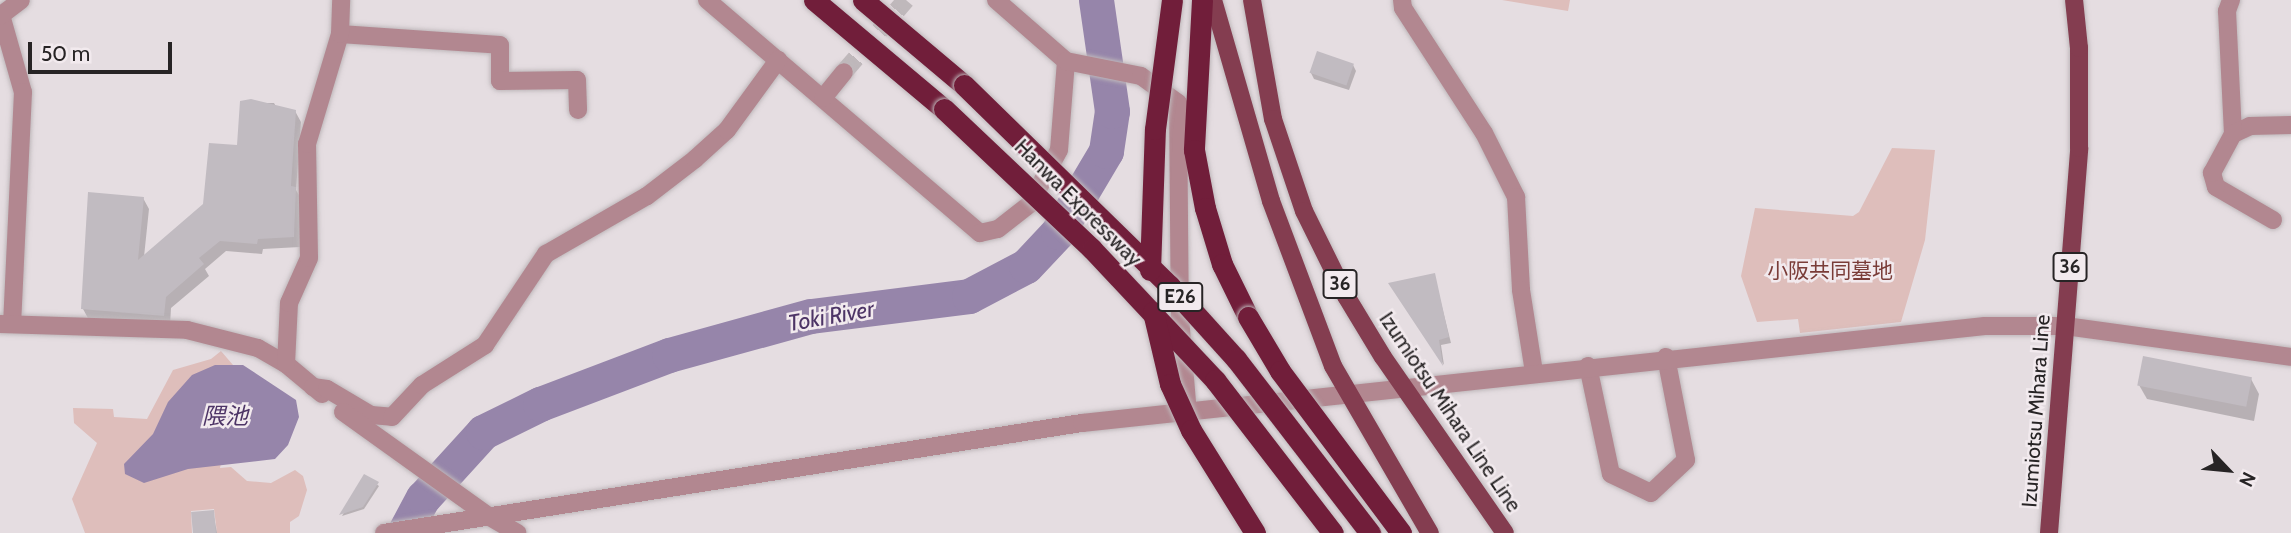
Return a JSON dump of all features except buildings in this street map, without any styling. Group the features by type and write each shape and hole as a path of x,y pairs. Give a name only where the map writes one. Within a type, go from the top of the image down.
{"highway":[{"name":"Hanwa Expressway","path":"814,0 944,109 1092,248 1215,380 1333,533"},
{"name":"Hanwa Expressway","path":"863,0 964,85 1170,285 1236,359 1370,533"},
{"path":"1172,0 1150,197 1150,294 1158,343 1191,430 1255,533"},
{"path":"1202,0 1194,150 1205,208 1222,264 1280,372 1401,533"}],"main road":[{"name":"36","path":"1213,0 1270,201 1349,396 1430,533"},
{"name":"Izumiotsu Mihara Line Line","path":"1252,0 1273,119 1304,211 1346,296 1404,387 1505,533"},
{"name":"Izumiotsu Mihara Line","path":"2049,533 2079,148 2079,48 2074,0"}],"street":[{"path":"21,0 1,15 23,92 6,324 187,330 258,348 286,364 313,387 488,516 517,533"},
{"path":"286,364 289,303 309,258 307,144 341,34 341,0"},
{"path":"707,0 980,233 998,229 1030,204 1059,150 1066,61"},
{"path":"996,0 1066,61 1141,76 1178,103 1180,317 1188,414"},
{"path":"1402,0 1403,8 1484,133 1516,197 1521,290 1534,372"},
{"path":"2231,0 2227,11 2234,134 2212,173 2216,187 2273,220"},
{"path":"341,34 500,45 500,81 577,80 578,110"},
{"path":"313,387 327,389 371,415 392,417 422,385 485,345 546,254 647,196 727,130 778,60"},
{"path":"823,97 844,72"},
{"path":"2234,134 2250,126 2289,120"},
{"path":"384,533 452,526 488,516 1082,423 1349,396 1404,387 1666,357 1985,326 2065,326 2291,357"},
{"path":"1588,366 1611,474 1651,493 1686,460 1666,357"}],"green space":[{"path":"1502,0 1570,0 1568,11"},
{"name":"小阪共同墓地","path":"1892,148 1935,150 1925,240 1901,322 1800,333 1798,319 1757,322 1741,276 1755,208 1853,216 1859,212"},
{"path":"221,351 233,365 243,365 220,468 231,467 247,481 271,483 295,470 303,476 307,490 299,516 290,522 290,533 217,533 214,509 191,511 192,533 85,533 72,499 97,443 74,423 73,408 113,409 114,417 147,419 173,370 211,359"}],"water":[{"name":"隈池","path":"215,365 243,365 296,400 299,417 288,445 275,459 188,469 144,483 125,474 124,464 153,434 168,402 192,375"}],"waterway":[{"name":"Toki River","path":"404,533 423,498 483,432 540,404 669,355 811,316 969,296 1026,266 1058,232 1106,151 1112,111 1096,0"}],"tunnel":[{"path":"844,72 906,0"}]}
